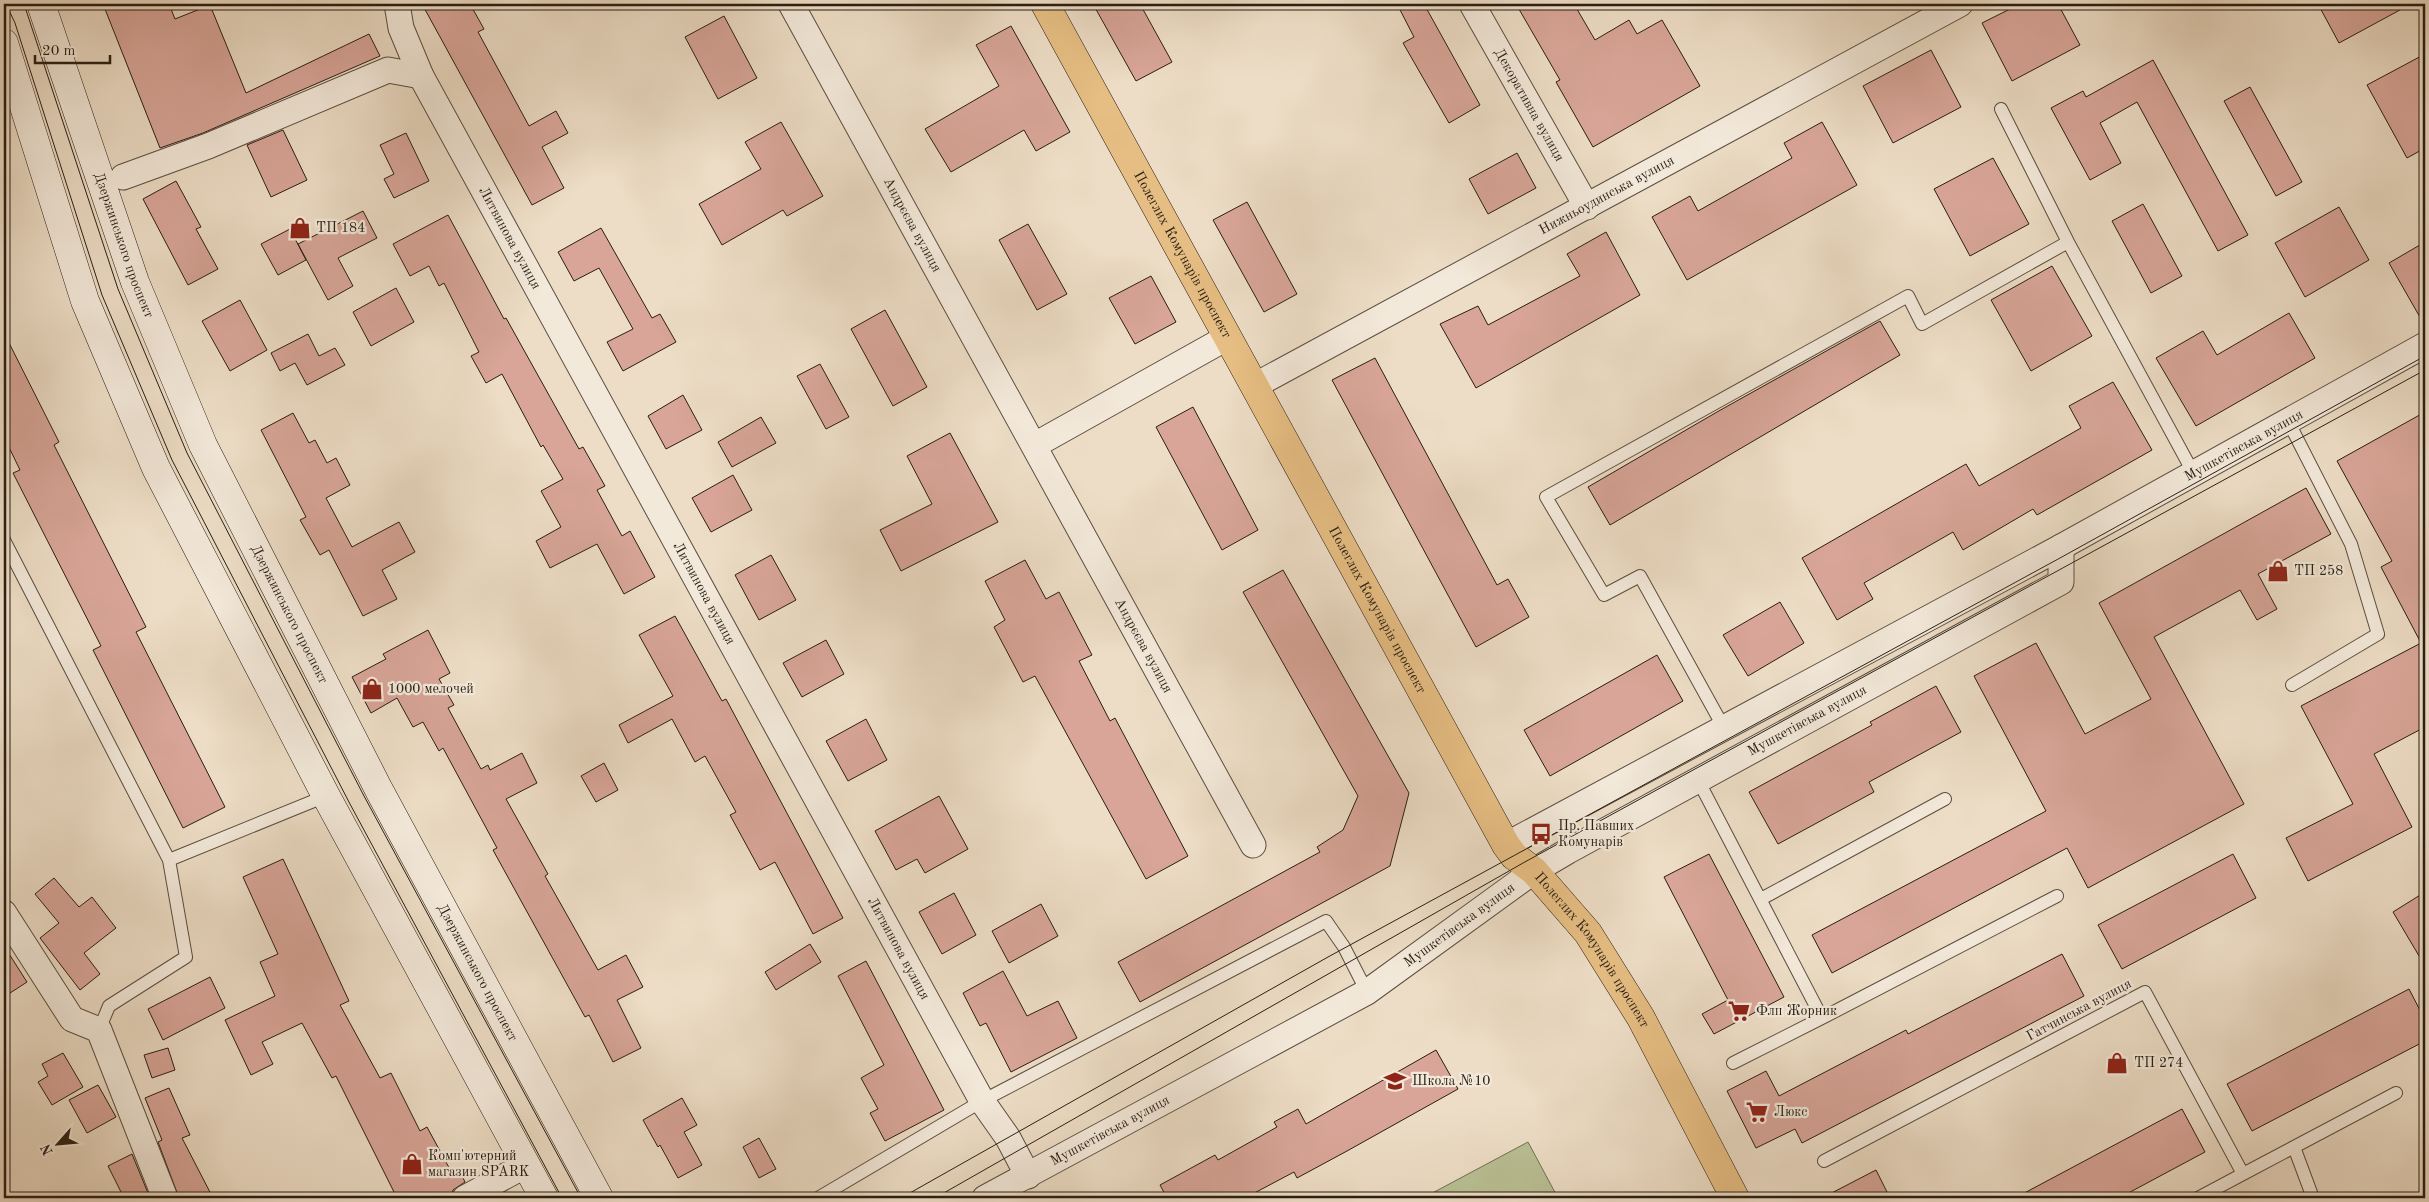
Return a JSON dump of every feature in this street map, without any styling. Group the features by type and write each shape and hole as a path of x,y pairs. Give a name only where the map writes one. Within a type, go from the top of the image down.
{"main road":[{"name":"Полеглих Комунарів проспект","path":"1046,4 1506,846 1514,856 1534,871 1588,933 1641,1018 1735,1198"}],"street":[{"name":"Дзержинського проспект","path":"41,4 135,282 203,445 379,790 600,1198"},
{"name":"Литвинова вулиця","path":"397,4 401,28 421,76 982,1102 1008,1138 1028,1176"},
{"name":"Андрєєва вулиця","path":"791,4 1253,845"},
{"name":"Декоративна вулиця","path":"1472,4 1587,207"},
{"name":"Нижньоудинська вулиця","path":"1254,386 1587,207 1955,5"},
{"path":"4,43 85,301 153,459 326,796 544,1198"},
{"path":"122,177 208,146 388,70 421,76"},
{"path":"1035,446 1228,337"},
{"name":"Мушкетівська вулиця","path":"1506,846 2061,547 2425,345"},
{"name":"Мушкетівська вулиця","path":"985,1198 1367,992 1534,871 2061,582 2061,547"},
{"path":"4,913 72,1019 100,1030 165,1198"},
{"path":"465,1198 526,1165"}],"lane":[{"path":"2001,109 2068,242 2194,474"},
{"path":"1724,728 1640,576 1604,595 1546,497 1908,296 1922,324 2068,242"},
{"path":"2288,421 2351,544 2378,634 2292,685"},
{"path":"4,540 169,860 186,957 109,1006 100,1030"},
{"path":"1698,780 1822,1018"},
{"path":"169,860 326,796"},
{"path":"1760,899 1945,799"},
{"path":"1733,1063 2056,896"},
{"path":"818,1198 982,1102 1326,921 1344,947 1367,992"},
{"name":"Гатчинська вулиця","path":"1824,1161 2145,992 2243,1174"},
{"path":"2198,1198 2396,1094"},
{"path":"2294,1147 2313,1198"}],"green space":[{"path":"1528,1142 1558,1198 1423,1198"}],"building":[{"path":"103,4 169,4 175,19 210,5 246,93 369,34 380,56 203,133 160,148"},
{"path":"422,4 470,4 484,29 478,32 529,126 556,111 568,133 542,147 564,188 532,205"},
{"path":"1093,4 1140,4 1172,62 1136,81"},
{"path":"1397,4 1424,4 1480,105 1449,123 1403,43 1414,37"},
{"path":"1516,4 1574,4 1595,40 1629,20 1637,34 1662,20 1700,86 1593,147 1556,82 1560,80"},
{"path":"2020,4 2058,4 2080,45 2012,81 1982,23"},
{"path":"2318,4 2411,4 2339,43"},
{"path":"724,16 757,78 718,99 685,37"},
{"path":"1011,26 1070,132 1036,151 1024,130 951,172 925,129 999,86 976,45"},
{"path":"1931,50 1961,107 1893,143 1863,86"},
{"path":"2425,54 2425,148 2407,158 2367,85"},
{"path":"2153,60 2248,235 2218,251 2137,102 2100,123 2121,163 2090,180 2051,108 2083,91 2086,97"},
{"path":"2250,87 2302,182 2276,196 2224,101"},
{"path":"781,122 823,196 787,216 783,210 722,245 699,204 761,169 745,142"},
{"path":"1822,122 1857,185 1687,280 1652,217 1690,196 1698,211 1792,158 1784,143"},
{"path":"283,130 307,180 271,197 247,145"},
{"path":"406,133 429,181 394,198 384,179 394,174 380,145"},
{"path":"1517,153 1536,188 1488,214 1469,179"},
{"path":"1993,158 2029,224 1970,256 1934,189"},
{"path":"176,181 201,227 196,229 218,269 188,285 143,199"},
{"path":"1247,202 1297,294 1264,312 1213,220"},
{"path":"2143,204 2182,276 2151,293 2112,221"},
{"path":"2339,207 2369,260 2305,297 2275,243"},
{"path":"363,211 377,238 338,258 353,286 328,300 298,244"},
{"path":"448,215 504,319 506,318 579,449 583,447 605,486 597,490 622,536 630,531 655,577 624,594 597,544 550,568 536,541 561,527 541,491 563,479 543,445 541,447 502,374 486,383 471,356 479,352 444,283 439,286 429,266 410,276 393,244"},
{"path":"1028,224 1067,294 1037,310 999,240"},
{"path":"601,228 652,318 660,314 676,342 623,371 607,342 633,329 599,268 574,281 558,252"},
{"path":"290,229 306,260 278,275 261,244"},
{"path":"1606,232 1640,295 1476,388 1440,324 1478,306 1488,325 1580,276 1567,254"},
{"path":"2425,242 2425,326 2389,263"},
{"path":"2052,266 2092,336 2031,371 1991,300"},
{"path":"1151,276 1176,322 1135,344 1109,298"},
{"path":"396,288 414,322 371,346 353,312"},
{"path":"240,300 267,350 230,371 202,321"},
{"path":"885,310 927,387 893,406 851,329"},
{"path":"2289,313 2315,358 2196,426 2156,358 2203,331 2217,355"},
{"path":"1880,321 1900,355 1610,525 1588,487"},
{"path":"4,333 59,442 54,445 146,627 136,632 225,807 183,828 93,650 101,646 13,473 20,470 4,437"},
{"path":"308,334 319,356 335,348 345,365 307,385 295,363 280,371 271,353"},
{"path":"1375,358 1497,585 1508,579 1529,617 1476,647 1332,380"},
{"path":"820,364 849,417 826,429 797,376"},
{"path":"2113,382 2152,450 2037,515 2033,509 1963,550 1953,532 1864,583 1873,599 1837,620 1802,558 1966,464 1979,486 2081,428 2069,406"},
{"path":"683,395 702,430 666,449 648,416"},
{"path":"1193,407 1258,530 1222,550 1156,427"},
{"path":"2425,412 2425,727 2374,754 2412,827 2308,881 2286,838 2353,804 2301,706 2421,643 2381,567 2392,561 2337,461"},
{"path":"293,413 309,443 315,440 327,463 336,458 350,485 326,498 352,547 399,522 415,552 382,570 397,599 363,616 329,550 320,555 300,520 306,517 261,430"},
{"path":"761,417 776,443 732,467 718,442"},
{"path":"950,433 998,522 901,571 880,530 932,504 907,456"},
{"path":"733,475 752,510 711,532 692,498"},
{"path":"2306,488 2331,534 2258,574 2277,609 2257,620 2240,590 2154,637 2244,804 2088,888 2067,848 1832,973 1812,935 2046,811 1974,676 2036,643 2085,734 2151,699 2099,603"},
{"path":"771,555 796,600 759,620 735,575"},
{"path":"1025,560 1046,599 1059,592 1092,655 1079,661 1110,721 1115,718 1188,856 1146,879 1035,676 1023,682 994,627 1005,620 985,581"},
{"path":"1283,570 1409,793 1390,866 1140,1002 1118,962 1320,852 1317,847 1343,830 1358,796 1243,592"},
{"path":"1780,602 1804,643 1748,676 1723,635"},
{"path":"675,616 722,701 726,699 843,918 813,934 775,862 760,870 730,815 736,812 705,756 695,762 672,719 628,743 619,725 673,696 639,635"},
{"path":"428,630 450,673 439,679 454,705 448,708 481,769 488,765 490,770 522,753 537,783 506,799 548,874 545,876 598,970 626,955 643,987 617,1000 641,1048 613,1062 589,1015 585,1017 493,850 497,848 443,748 439,751 423,722 413,727 397,698 371,713 352,677 386,659 383,654"},
{"path":"826,640 844,674 802,697 783,663"},
{"path":"1657,655 1683,701 1550,776 1524,730"},
{"path":"1936,686 1961,732 1869,782 1874,792 1778,844 1749,792 1872,725 1870,722"},
{"path":"866,719 887,760 848,781 826,741"},
{"path":"604,763 618,790 596,802 581,776"},
{"path":"939,796 968,849 925,873 917,859 896,870 875,831"},
{"path":"1709,854 1784,997 1714,1034 1702,1014 1728,1000 1664,877"},
{"path":"2233,854 2256,898 2122,969 2098,925"},
{"path":"283,859 349,1001 340,1005 380,1078 391,1073 420,1131 427,1127 453,1175 460,1172 465,1182 453,1190 451,1198 397,1198 336,1076 332,1078 302,1023 262,1042 273,1064 251,1075 225,1020 275,996 260,962 278,954 243,877"},
{"path":"54,878 79,907 92,897 116,928 84,953 100,974 80,990 40,938 59,923 35,894"},
{"path":"2425,892 2425,966 2393,912"},
{"path":"954,893 976,935 942,954 919,912"},
{"path":"1041,904 1058,936 1009,963 992,931"},
{"path":"810,944 821,962 776,990 765,972"},
{"path":"4,946 27,982 4,997"},
{"path":"2062,954 2084,996 1802,1143 1795,1129 1756,1148 1727,1091 1766,1071 1779,1096 1906,1030 1908,1034"},
{"path":"866,961 944,1110 885,1141 870,1113 878,1109 861,1078 884,1065 838,976"},
{"path":"1003,971 1027,1016 1058,1001 1077,1038 1011,1072 986,1023 980,1026 963,993"},
{"path":"210,977 225,1008 163,1040 148,1009"},
{"path":"2409,989 2425,1020 2425,1041 2252,1131 2227,1084"},
{"path":"168,1048 175,1070 152,1078 144,1055"},
{"path":"1436,1050 1458,1089 1297,1178 1294,1172 1245,1198 1167,1198 1160,1185 1215,1155 1218,1160 1277,1127 1274,1122 1298,1109 1306,1124"},
{"path":"63,1053 83,1087 52,1105 38,1082 48,1076 42,1064"},
{"path":"98,1085 116,1117 87,1133 69,1100"},
{"path":"169,1088 190,1135 182,1138 213,1198 179,1198 158,1142 162,1140 145,1098"},
{"path":"682,1098 697,1125 684,1132 702,1165 678,1178 660,1145 658,1147 643,1120"},
{"path":"2182,1109 2205,1152 2119,1198 2015,1198"},
{"path":"759,1138 776,1169 759,1178 743,1147"},
{"path":"132,1154 150,1198 124,1198 108,1166"},
{"path":"1876,1170 1890,1198 1822,1198"}],"tram line":[{"path":"6,4 15,23 102,295 172,460 350,804 562,1198"},
{"path":"24,4 118,289 187,453 364,796 581,1198"},
{"path":"901,1198 1328,957 2060,558 2425,356"},
{"path":"935,1198 1523,863 2425,370"}],"place":[{"name":"ТП 184","path":"300,228"},
{"name":"ТП 258","path":"2278,571"},
{"name":"1000 мелочей","path":"372,689"},
{"name":"Пр. Павших Комунарiв","path":"1541,834"},
{"name":"Флп Жорник","path":"1739,1011"},
{"name":"ТП 274","path":"2117,1063"},
{"name":"Школа №10","path":"1395,1081"},
{"name":"Люкс","path":"1757,1112"},
{"name":"Комп'ютерний магазин SPARK","path":"412,1164"}]}
